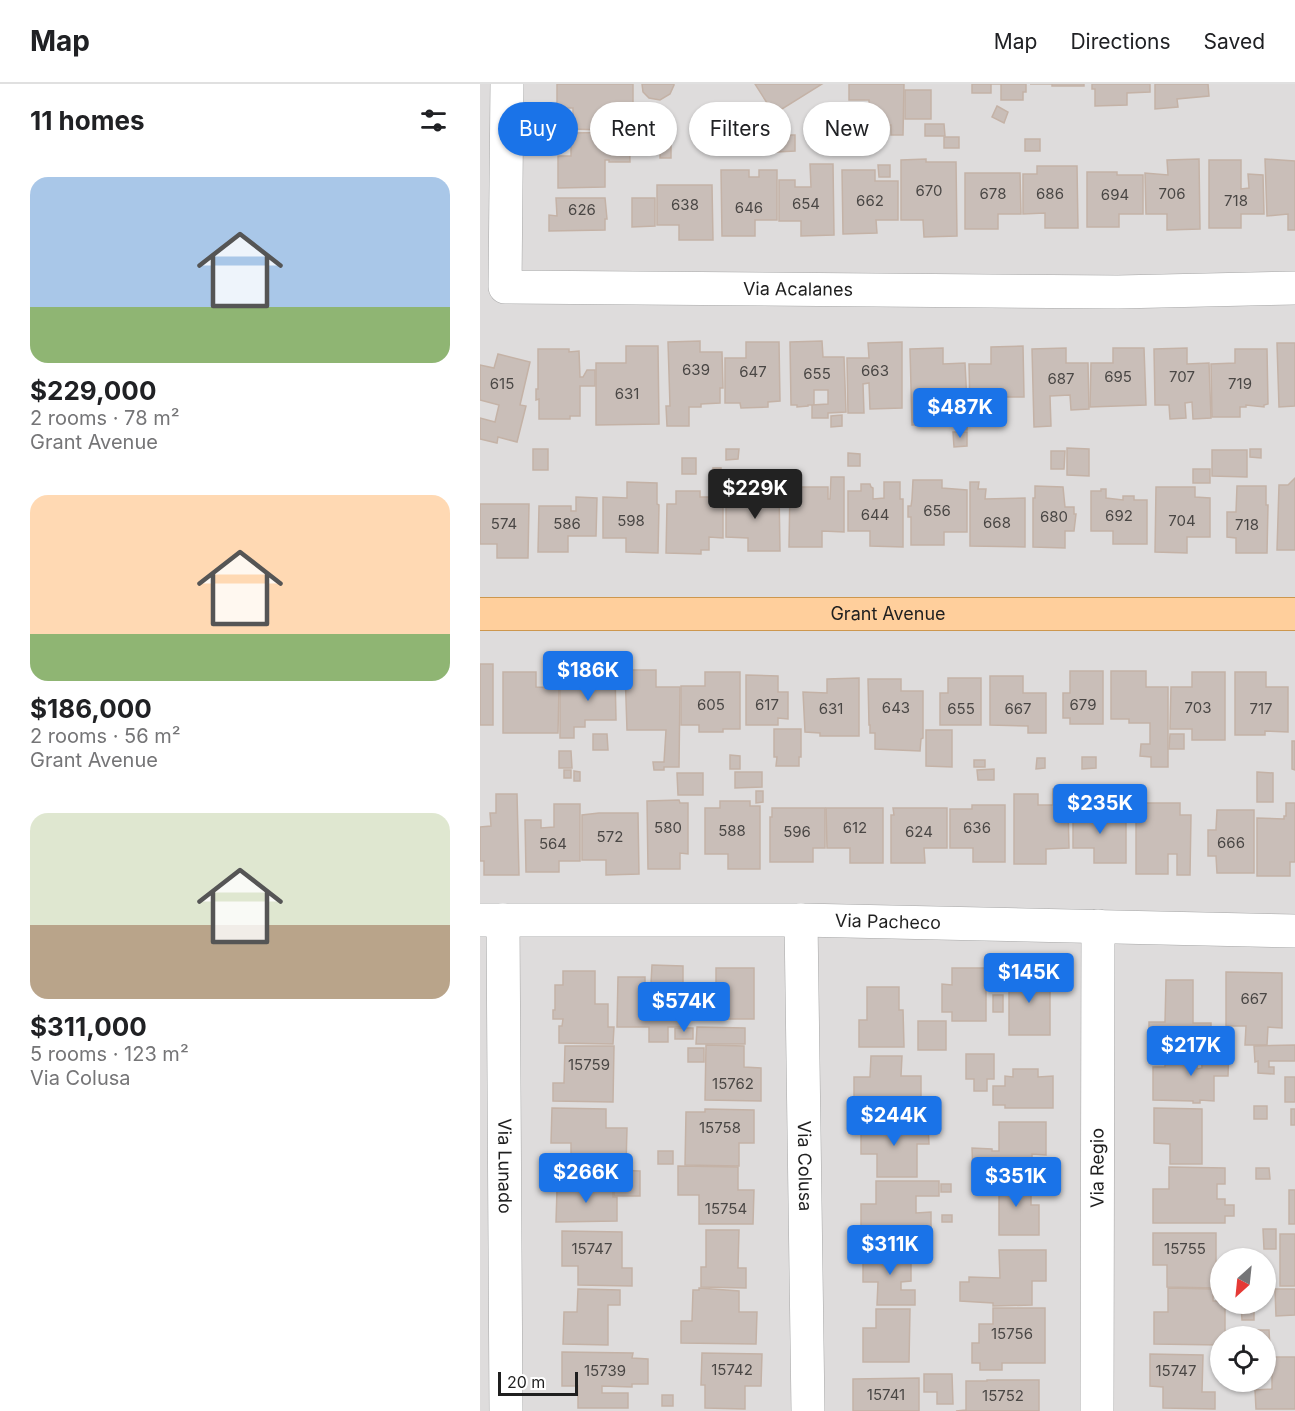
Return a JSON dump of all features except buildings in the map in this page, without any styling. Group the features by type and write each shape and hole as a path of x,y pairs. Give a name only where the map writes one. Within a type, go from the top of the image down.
{"main road":[{"name":"Grant Avenue","path":"480,614 1295,614"}],"street":[{"name":"Via Acalanes","path":"507,84 505,287 1118,292 1295,288"},
{"name":"Via Pacheco","path":"491,920 801,920 1295,931"},
{"name":"Via Lunado","path":"491,920 506,1411"},
{"name":"Via Colusa","path":"801,920 808,1411"},
{"name":"Via Regio","path":"1097,1411 1098,926"}],"shaded area":[{"path":"480,84 1295,84 1295,1411 480,1411"}]}
